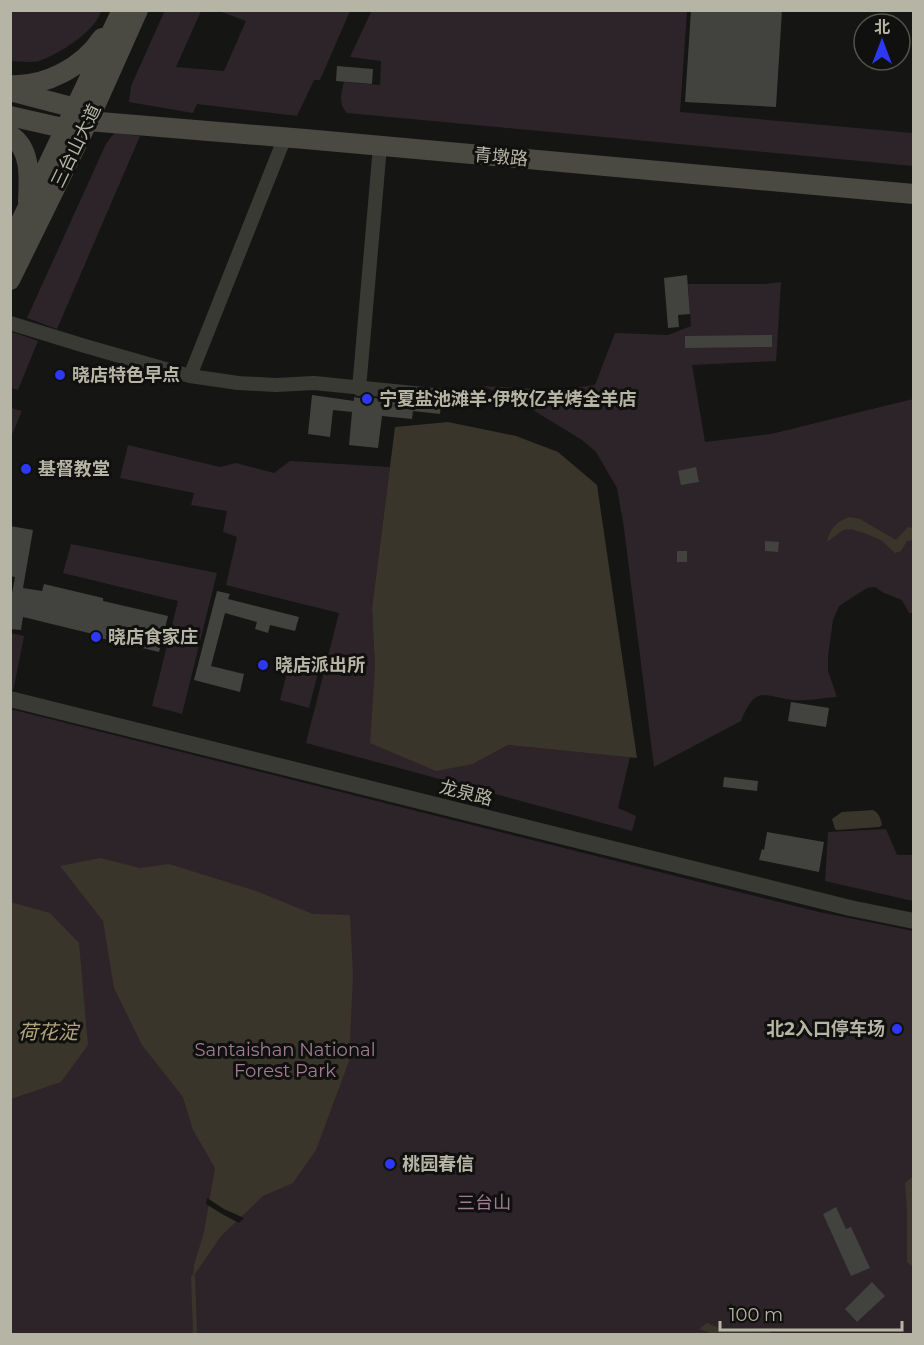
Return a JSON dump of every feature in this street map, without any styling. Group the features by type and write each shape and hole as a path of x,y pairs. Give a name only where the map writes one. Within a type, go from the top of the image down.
{"main road":[{"path":"10,85 22,86 39,82 79,63 95,47 121,10"},
{"name":"三台山大道","path":"10,244 28,208 81,120 121,10"},
{"name":"三台山大道","path":"10,280 81,120 138,10"},
{"name":"青墩路","path":"10,91 81,120"},
{"name":"青墩路","path":"10,116 285,137 914,194"},
{"path":"10,135 15,138 26,155 30,176 28,208"}],"street":[{"path":"190,376 285,137"},
{"path":"359,389 380,146"},
{"path":"10,323 190,376 238,383 276,385 314,383 444,396"},
{"name":"龙泉路","path":"10,699 850,908 914,921"}],"green space":[{"path":"165,10 201,11 176,67 224,71 246,21 219,11 350,11 320,80 314,80 297,116 197,104 193,113 129,102 131,86"},
{"path":"372,10 687,11 680,112 913,133 913,166 347,113 341,102 344,82 380,85 381,61 350,57"},
{"path":"10,11 101,11 98,19 76,41 47,58 29,62 11,61"},
{"path":"115,133 140,136 57,329 27,318 105,146"},
{"path":"781,282 776,361 692,365 705,442 771,434 913,399 913,613 909,613 902,600 875,587 867,588 839,606 833,620 828,671 837,697 793,700 767,695 755,698 741,721 654,767 617,488 596,452 582,440 533,410 483,386 557,390 595,385 615,333 668,335 691,326 688,284"},
{"path":"13,332 38,341 18,390 11,388 10,337"},
{"path":"10,408 22,411 11,437"},
{"path":"128,445 220,467 236,463 274,473 290,461 390,467 372,608 375,669 473,764 508,745 630,757 618,808 636,816 632,831 306,743 339,613 226,585 237,537 223,532 227,511 191,505 194,493 120,478"},
{"path":"71,544 217,573 182,714 152,706 178,601 63,573"},
{"path":"11,633 24,636 11,694"},
{"path":"289,665 318,673 309,708 280,700"},
{"name":"Santaishan National Forest Park","path":"10,709 819,912 913,931 913,1334 11,1334"},
{"path":"886,829 897,855 913,855 913,901 825,881 828,832"}],"water":[{"path":"448,422 516,436 558,452 597,485 637,758 508,745 473,764 436,771 370,743 375,669 372,608 395,427"},
{"path":"850,517 860,519 896,540 908,527 913,528 913,540 907,541 901,551 895,553 881,540 851,529 843,530 827,542 834,526"},
{"path":"873,810 880,818 882,825 879,827 835,829 832,819 842,812"},
{"path":"100,858 140,868 169,864 256,891 313,914 350,915 353,976 349,1061 316,1150 293,1183 263,1196 221,1236 193,1277 194,1265 204,1232 215,1168 193,1130 183,1097 142,1045 114,988 103,921 60,866"},
{"name":"荷花淀","path":"10,902 50,913 79,943 88,1045 61,1082 11,1099"},
{"path":"913,1176 913,1267 907,1262 905,1183"},
{"path":"707,1323 724,1330 767,1328 772,1334 713,1334 699,1329"}],"pier":[{"path":"207,1198 244,1218 239,1223 222,1214 206,1204"}],"building":[{"path":"691,10 782,10 776,107 685,102"},
{"path":"337,66 373,69 372,84 336,81"},
{"path":"687,275 690,314 678,315 679,327 668,328 664,278"},
{"path":"772,335 772,347 685,348 685,336"},
{"path":"312,395 354,401 354,397 363,397 441,405 440,414 413,411 412,419 382,416 378,448 349,445 352,412 333,410 330,437 308,434"},
{"path":"696,467 699,482 681,485 678,471"},
{"path":"10,526 33,530 23,588 42,591 44,584 168,616 159,652 23,617 21,630 10,629 10,604 15,577 10,576"},
{"path":"765,541 779,542 778,552 765,551"},
{"path":"677,551 687,551 687,562 677,562"},
{"path":"217,591 230,594 228,599 299,617 295,631 270,625 268,633 255,629 257,622 225,613 211,666 244,674 240,692 194,680"},
{"path":"791,702 829,708 826,727 788,721"},
{"path":"724,777 758,781 757,791 723,787"},
{"path":"767,832 824,842 819,872 759,860 762,849 764,850"},
{"path":"836,1207 846,1229 851,1227 870,1268 851,1276 823,1214"},
{"path":"872,1282 885,1296 857,1322 845,1309"}],"waterway":[{"path":"193,1277 194,1334"}],"place":[{"name":"晓店特色早点","path":"60,375"},
{"name":"宁夏盐池滩羊·伊牧亿羊烤全羊店","path":"367,399"},
{"name":"基督教堂","path":"26,469"},
{"name":"晓店食家庄","path":"96,637"},
{"name":"晓店派出所","path":"263,665"},
{"name":"北2入口停车场","path":"897,1029"},
{"name":"桃园春信","path":"390,1164"}],"park label":[{"name":"三台山","path":"484,1203"}]}
